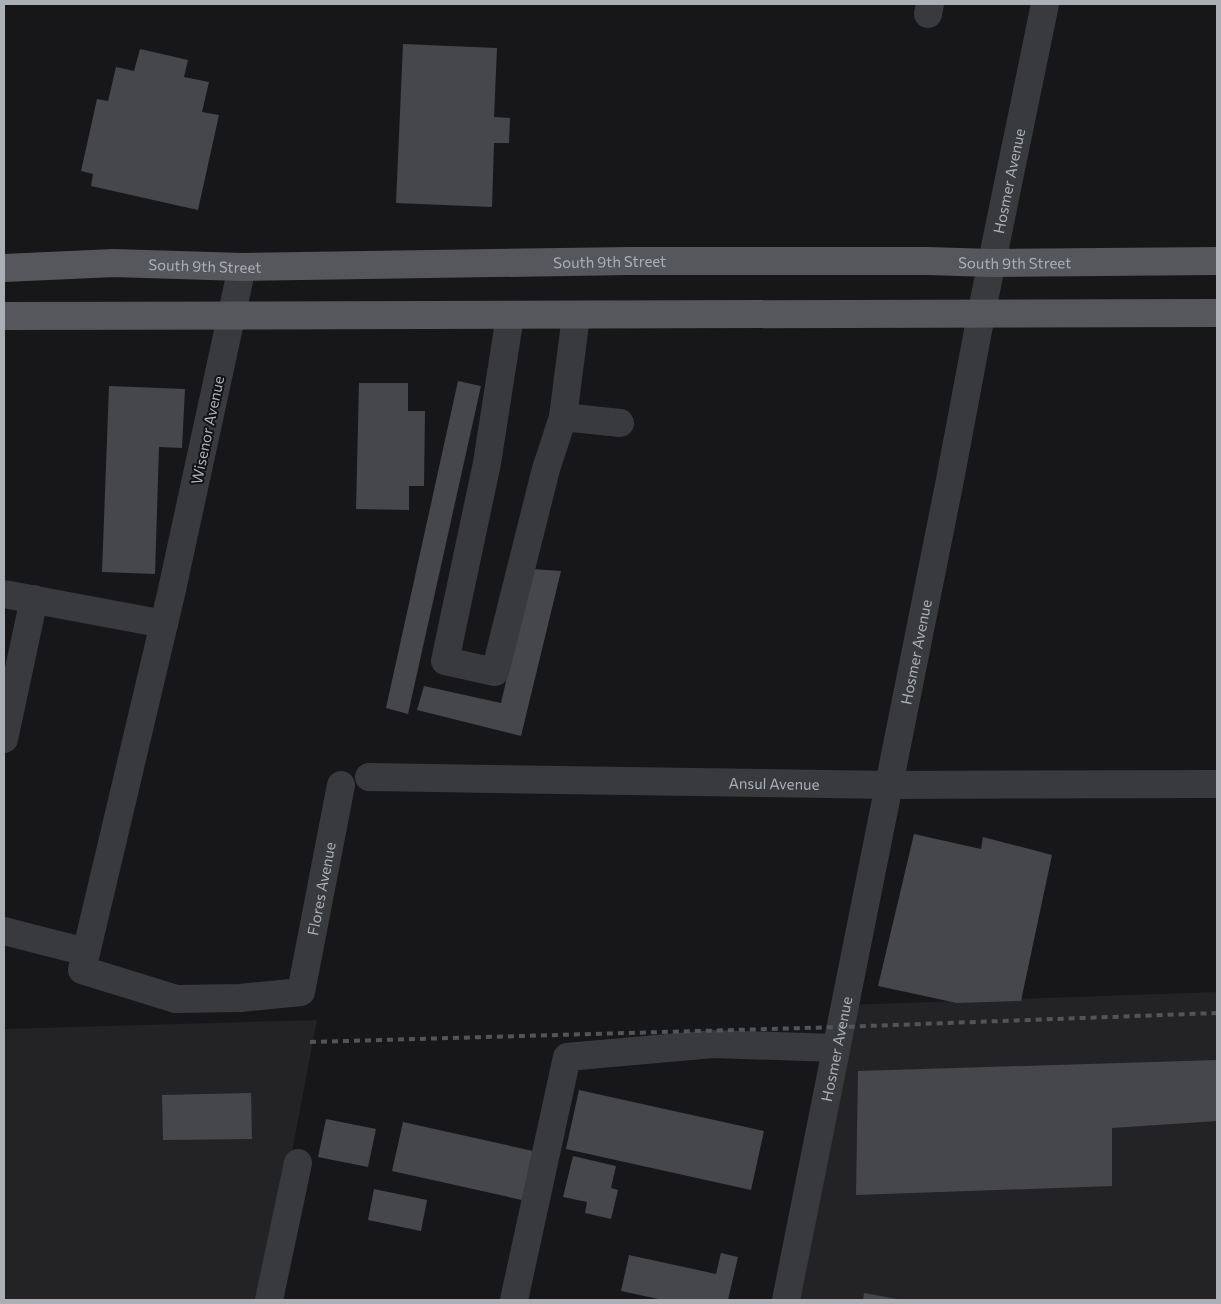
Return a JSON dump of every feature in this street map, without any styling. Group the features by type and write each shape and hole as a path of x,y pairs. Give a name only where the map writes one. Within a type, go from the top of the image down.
{"main road":[{"name":"South 9th Street","path":"4,268 114,263 242,267 629,261 928,261 991,263 1217,261"},
{"path":"4,316 1217,313"}],"street":[{"name":"Hosmer Avenue","path":"786,1300 948,495 991,263 1044,4"},
{"name":"Wisenor Avenue","path":"242,267 171,594 82,970 176,1000 240,998 300,992"},
{"path":"510,316 487,463 445,660 495,672 546,469 563,417 576,316"},
{"path":"563,417 620,423"},
{"path":"4,594 164,624"},
{"path":"4,739 34,599"},
{"name":"Ansul Avenue","path":"369,777 889,785 1217,784"},
{"name":"Flores Avenue","path":"300,992 341,785"},
{"path":"4,931 86,952"},
{"path":"514,1300 567,1058 713,1044 836,1048"},
{"path":"269,1300 298,1163"}],"shaded area":[{"path":"1217,992 1217,1300 786,1300 845,1005"},
{"path":"317,1020 264,1300 4,1300 4,1029"}],"building":[{"path":"403,44 497,48 494,117 510,118 509,143 494,143 492,207 396,203"},
{"path":"140,49 188,60 184,77 209,82 202,112 219,115 198,210 91,186 93,174 81,171 97,99 108,101 116,67 134,71"},
{"path":"458,381 481,386 408,714 386,708"},
{"path":"359,383 408,383 408,411 425,411 424,486 409,486 409,510 356,509"},
{"path":"109,386 185,389 182,448 159,447 155,574 102,572"},
{"path":"532,569 561,571 521,736 417,710 424,686 501,703"},
{"path":"914,834 981,849 983,837 1052,855 1021,1001 957,1003 878,986"},
{"path":"1217,1060 1217,1121 1112,1128 1112,1186 856,1195 858,1071"},
{"path":"579,1090 764,1131 751,1190 566,1149"},
{"path":"251,1093 252,1139 163,1140 162,1095"},
{"path":"326,1119 376,1129 368,1167 318,1157"},
{"path":"403,1122 533,1151 522,1200 392,1171"},
{"path":"573,1156 616,1166 611,1188 618,1190 611,1219 585,1213 587,1202 563,1197"},
{"path":"374,1189 427,1200 421,1231 368,1220"},
{"path":"721,1253 738,1257 728,1300 663,1300 621,1291 629,1255 716,1274"},
{"path":"864,1293 897,1299 897,1300 863,1300"}],"railway":[{"path":"310,1042 840,1027 1217,1013"}]}
